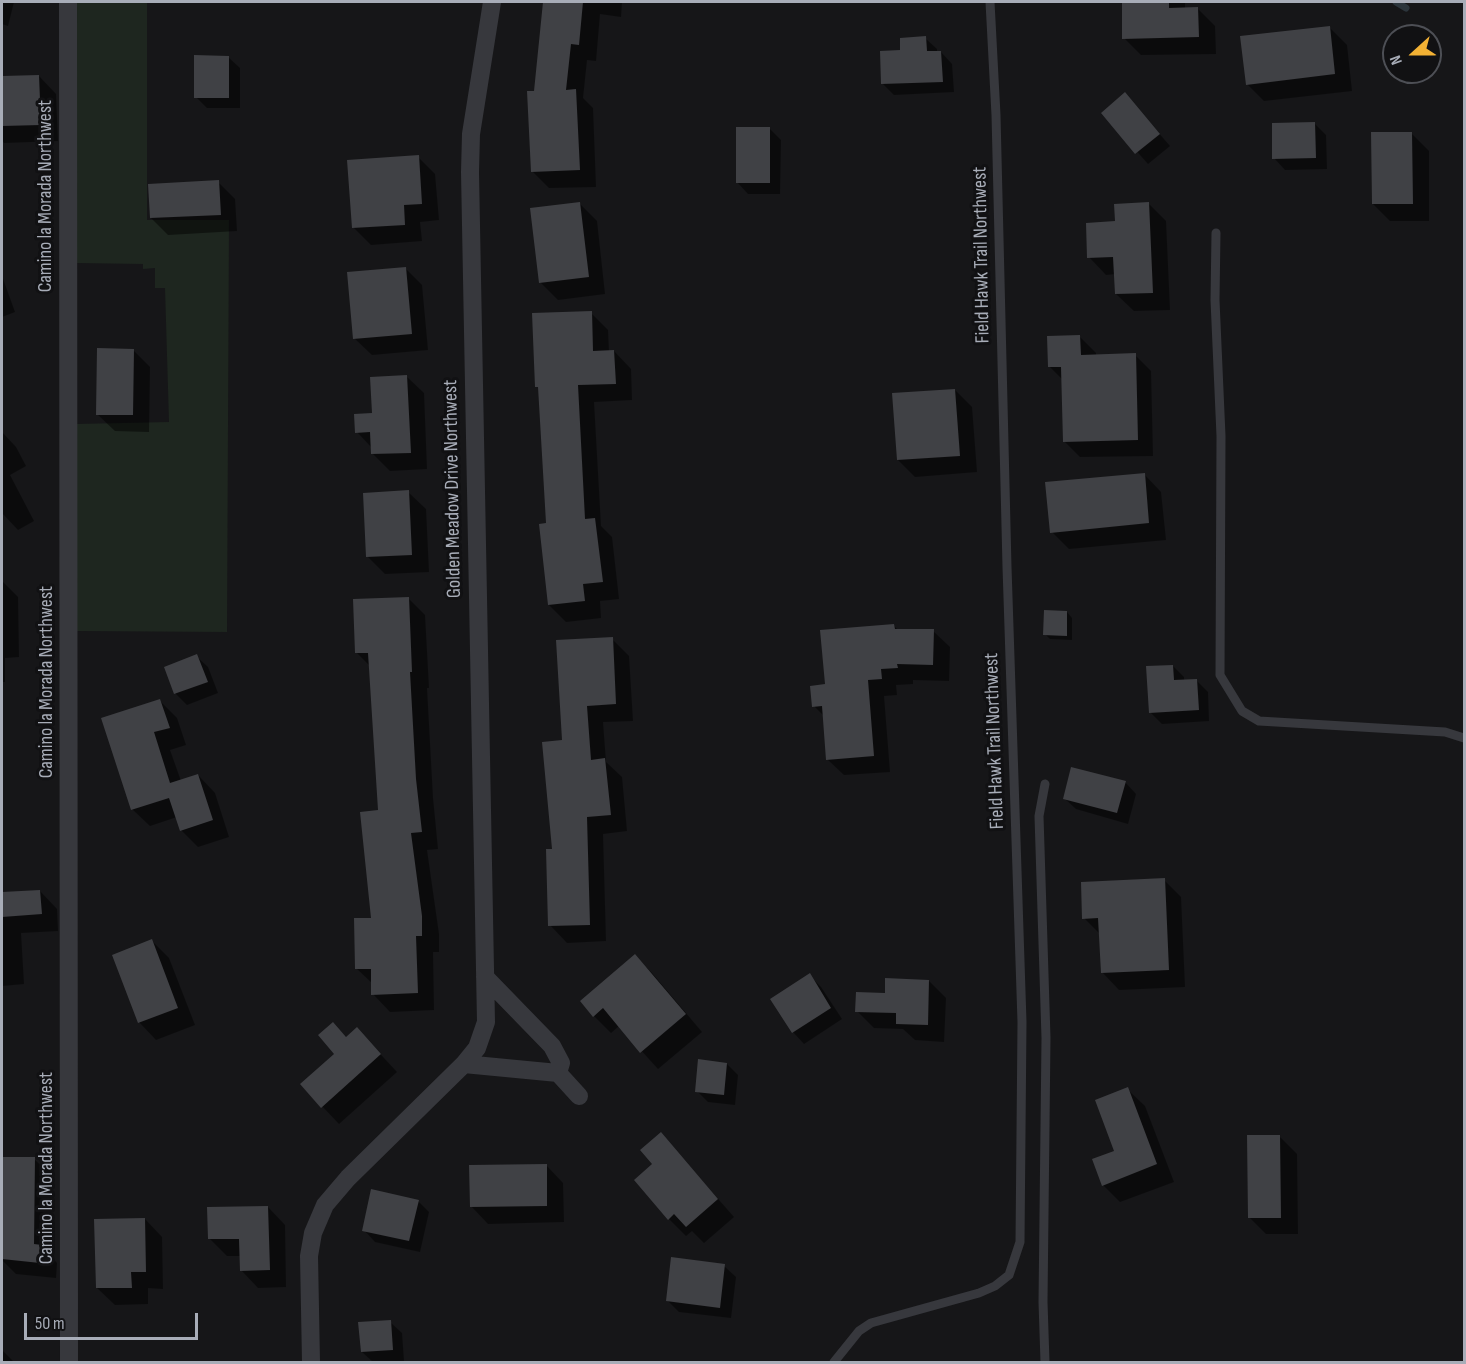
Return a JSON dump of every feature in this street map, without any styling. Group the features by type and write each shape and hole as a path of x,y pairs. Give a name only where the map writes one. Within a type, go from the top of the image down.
{"street":[{"name":"Camino la Morada Northwest","path":"68,2 69,1362"},
{"name":"Golden Meadow Drive Northwest","path":"311,1362 309,1256 313,1233 324,1204 464,1064 477,1048 486,1022 470,172 471,134 492,2"},
{"path":"485,977 552,1046 561,1062 558,1073"},
{"path":"464,1064 558,1073 579,1096"}],"lane":[{"name":"Field Hawk Trail Northwest","path":"834,1362 859,1331 871,1323 979,1293 995,1286 1009,1275 1020,1242 1022,1022 1007,579 996,115 990,2"},
{"path":"1216,233 1215,300 1221,448 1220,675 1242,711 1259,721 1445,732 1464,738"},
{"path":"1045,784 1039,816 1046,1038 1043,1302 1045,1362"}],"shaded area":[{"path":"75,2 147,2 147,220 229,220 227,632 77,631 75,424 169,422 165,288 155,288 155,268 143,269 143,264 75,263"}],"building":[{"path":"543,2 583,2 579,45 571,44 566,90 576,89 580,170 531,172 527,91 534,91"},
{"path":"1122,2 1169,2 1169,8 1198,7 1199,37 1122,39"},
{"path":"1330,26 1335,74 1246,85 1240,36"},
{"path":"926,36 927,51 941,51 943,82 881,84 880,51 900,50 900,38"},
{"path":"194,55 229,56 229,98 194,98"},
{"path":"39,75 41,125 2,126 2,76"},
{"path":"1125,92 1160,134 1135,154 1101,113"},
{"path":"1315,122 1316,158 1272,159 1272,123"},
{"path":"736,127 770,127 770,183 736,183"},
{"path":"1371,132 1412,132 1413,204 1372,204"},
{"path":"419,155 422,204 404,205 405,225 352,228 347,160"},
{"path":"219,180 221,215 150,218 148,184"},
{"path":"580,202 589,277 539,283 530,208"},
{"path":"1149,202 1153,293 1115,294 1113,257 1087,258 1086,223 1115,221 1114,204"},
{"path":"406,267 412,334 353,339 347,272"},
{"path":"592,311 593,351 614,350 616,384 578,385 585,519 595,518 603,582 583,584 585,601 548,605 539,524 546,523 538,387 535,387 532,313"},
{"path":"1080,335 1081,355 1136,353 1138,440 1063,442 1061,367 1048,367 1047,336"},
{"path":"97,348 134,349 133,415 96,415"},
{"path":"407,375 411,453 371,454 370,432 355,433 354,414 372,413 370,377"},
{"path":"955,389 960,456 897,460 892,393"},
{"path":"1145,473 1149,523 1050,533 1045,482"},
{"path":"409,490 412,555 366,557 363,493"},
{"path":"409,597 412,672 410,672 416,779 422,832 411,833 422,916 422,936 416,936 418,993 371,995 371,969 355,969 354,918 371,918 360,812 378,810 368,653 355,653 353,599"},
{"path":"1044,610 1067,611 1067,636 1043,635"},
{"path":"894,624 895,629 934,629 933,665 897,664 898,668 881,669 882,679 868,680 874,756 826,760 822,706 812,707 810,686 825,684 820,630"},
{"path":"613,637 616,704 587,706 591,760 605,758 611,815 587,817 590,925 548,926 546,849 552,849 542,742 562,740 556,640"},
{"path":"197,654 208,682 174,694 164,667"},
{"path":"1173,665 1174,680 1197,679 1199,710 1149,713 1146,666"},
{"path":"160,699 170,728 154,732 170,783 198,774 213,820 180,831 169,798 131,810 101,718"},
{"path":"1071,767 1126,781 1117,813 1063,799"},
{"path":"1165,878 1169,970 1101,973 1098,918 1082,919 1081,882"},
{"path":"40,890 42,914 2,917 2,892"},
{"path":"152,939 178,1008 138,1023 112,955"},
{"path":"635,954 686,1014 640,1053 603,1008 593,1017 580,1001"},
{"path":"810,973 831,1008 792,1033 770,999"},
{"path":"885,978 929,980 928,1025 896,1024 896,1013 855,1012 856,992 885,993"},
{"path":"333,1022 346,1037 357,1027 381,1054 321,1108 300,1084 334,1054 318,1035"},
{"path":"698,1059 727,1063 724,1095 695,1092"},
{"path":"1128,1087 1157,1164 1102,1186 1092,1159 1114,1151 1095,1100"},
{"path":"661,1132 718,1199 686,1227 674,1214 668,1220 634,1180 652,1164 640,1150"},
{"path":"1247,1135 1280,1135 1281,1218 1248,1218"},
{"path":"2,1157 35,1157 34,1244 42,1245 40,1263 2,1259"},
{"path":"547,1164 547,1206 470,1207 469,1165"},
{"path":"371,1189 419,1200 409,1241 362,1231"},
{"path":"268,1206 270,1270 240,1271 239,1239 208,1239 207,1207"},
{"path":"145,1218 146,1272 131,1272 132,1288 96,1288 94,1219"},
{"path":"671,1257 725,1264 720,1308 666,1301"},
{"path":"391,1320 393,1350 361,1352 358,1322"}],"waterway":[{"path":"1396,2 1406,8"}]}
